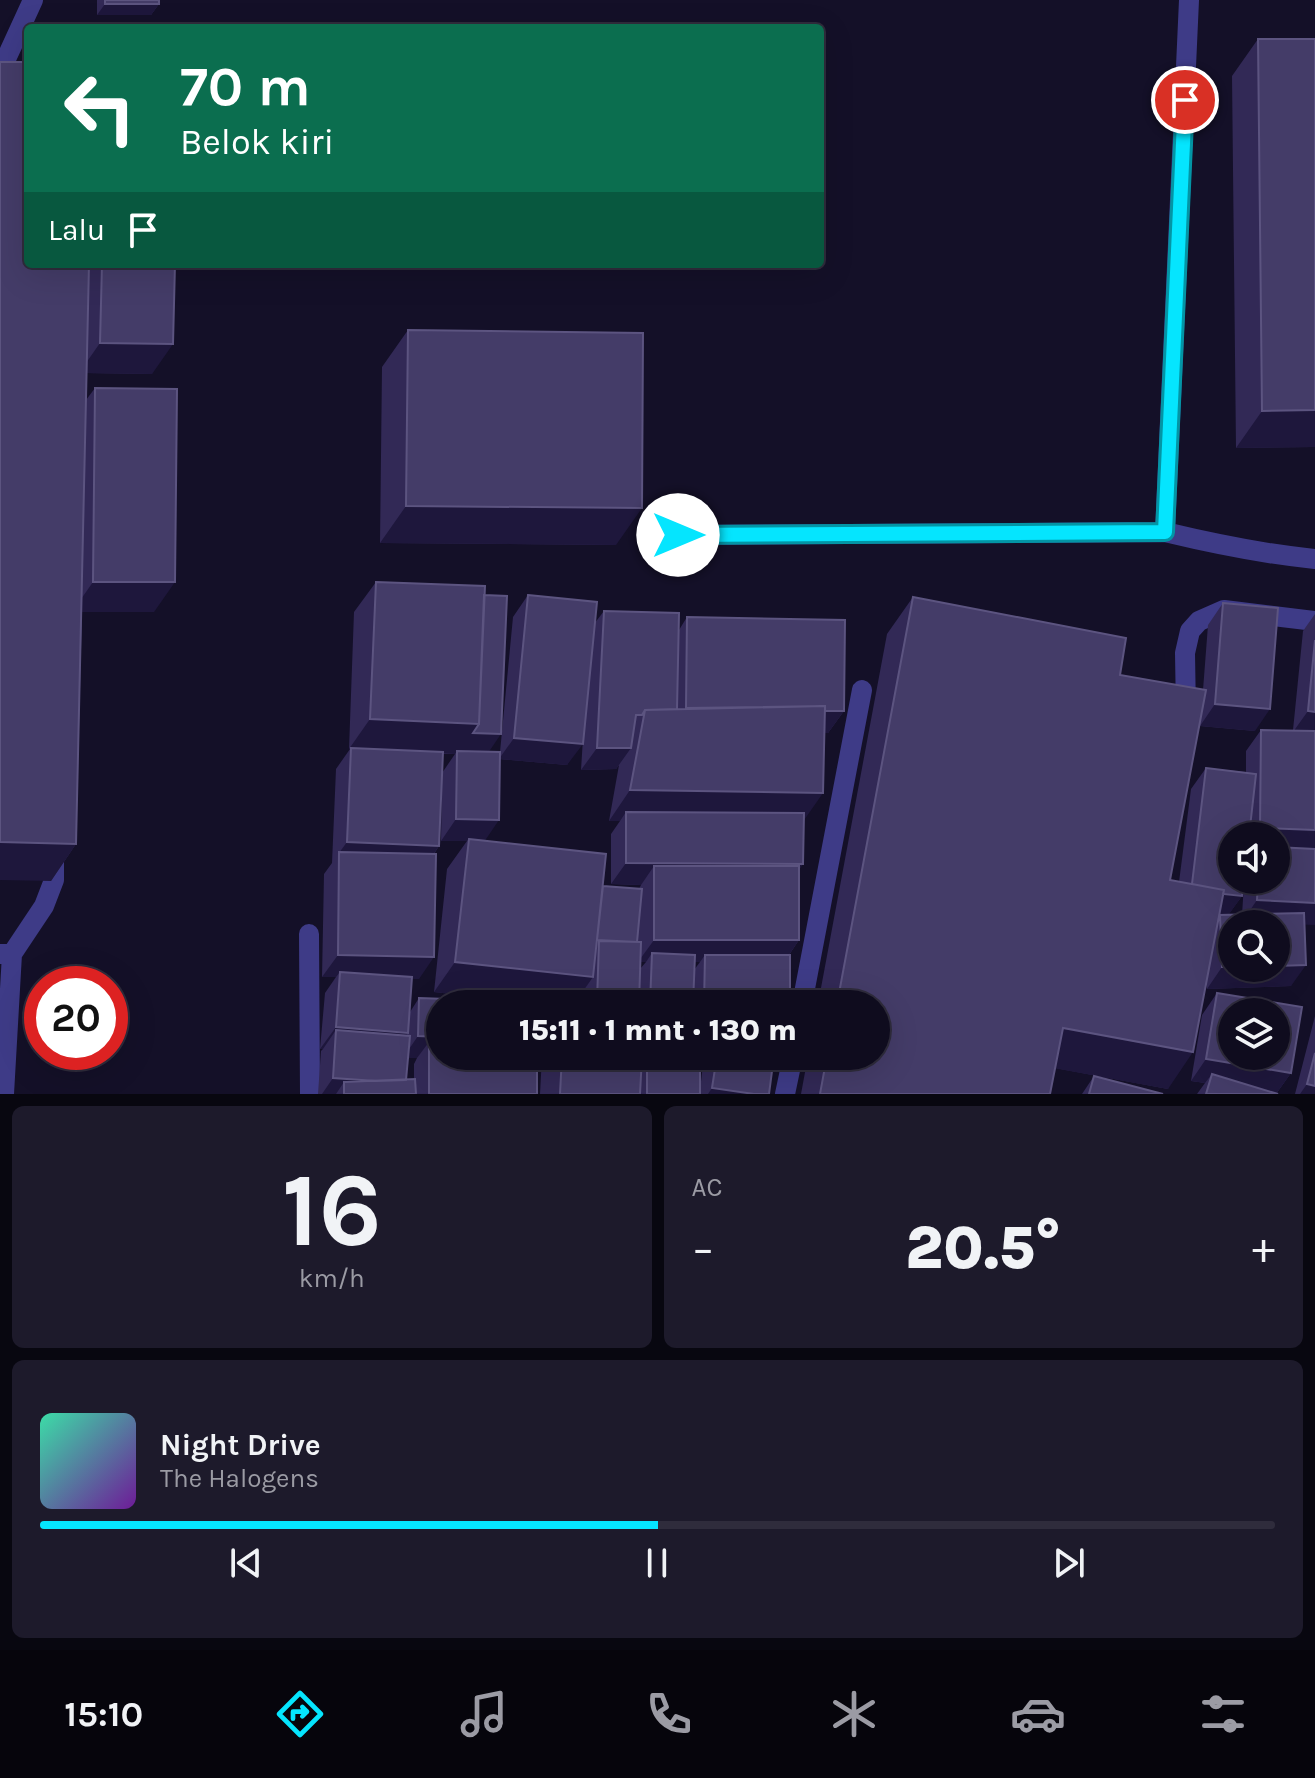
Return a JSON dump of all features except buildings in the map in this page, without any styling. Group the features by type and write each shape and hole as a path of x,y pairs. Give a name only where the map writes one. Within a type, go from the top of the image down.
{"street":[{"path":"24,24 33,0"},
{"path":"1165,532 1189,0"},
{"path":"5,77 24,25"},
{"path":"678,535 1165,532 1225,546 1315,559"},
{"path":"1186,718 1185,653 1190,631 1199,621 1224,610 1315,621"},
{"path":"805,990 862,690"},
{"path":"4,1094 6,954 44,906 54,880 53,834"},
{"path":"309,934 310,1094"},
{"path":"785,1094 790,1070"}],"route":[{"path":"678,535 1165,532 1185,100"}]}
